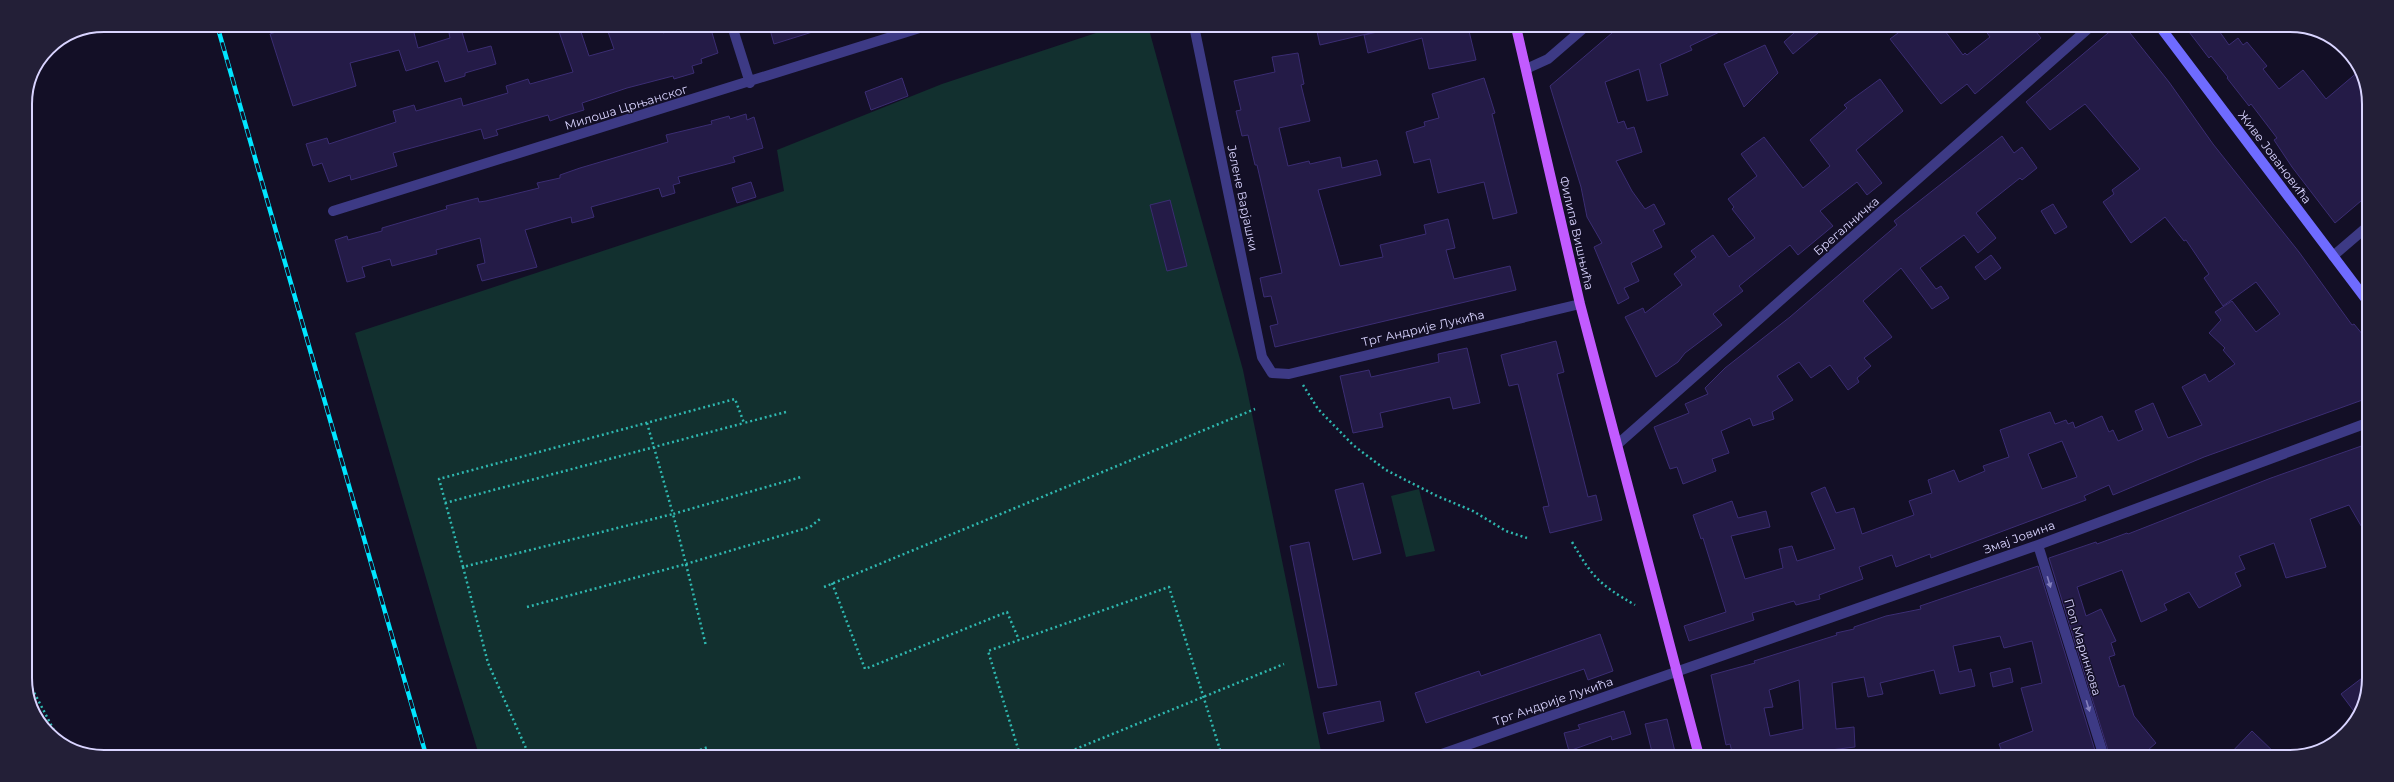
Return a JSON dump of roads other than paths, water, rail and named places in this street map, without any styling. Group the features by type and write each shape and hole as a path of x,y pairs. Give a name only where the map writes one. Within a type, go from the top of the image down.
{"main road":[{"name":"Филипа Вишњића","path":"1517,32 1580,304 1619,443"},
{"path":"1619,443 1698,750"}],"street":[{"path":"734,32 750,83"},
{"name":"Милоша Црњанског","path":"333,211 750,83 907,32"},
{"name":"Јелене Варјашки","path":"1195,32 1262,357 1272,373"},
{"path":"1526,69 1548,59 1579,32"},
{"name":"Брегалничка","path":"1619,443 2085,32"},
{"name":"Живе Јовановића","path":"2164,32 2362,294"},
{"path":"2333,256 2362,231"},
{"name":"Трг Андрије Лукића","path":"1272,373 1296,372 1580,304"},
{"name":"Змај Јовина","path":"1678,670 2038,545 2362,425"},
{"name":"Поп Маринкова","path":"2038,545 2102,750"},
{"name":"Трг Андрије Лукића","path":"1453,750 1678,670"}],"railway":[{"path":"219,32 425,750"}]}
